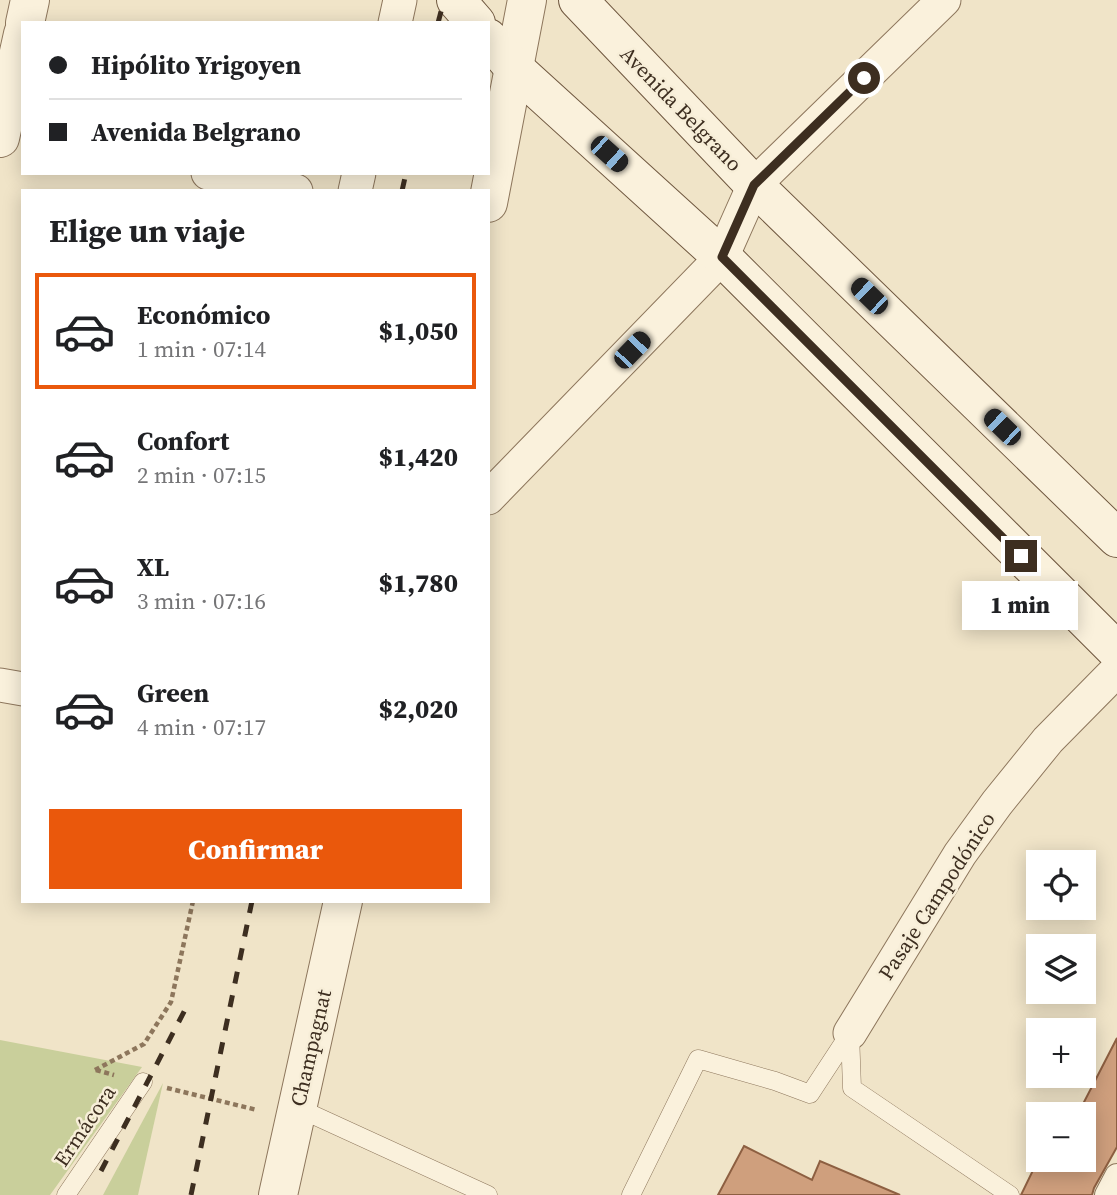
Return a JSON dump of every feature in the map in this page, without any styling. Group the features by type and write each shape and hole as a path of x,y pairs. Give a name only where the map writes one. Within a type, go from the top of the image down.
{"main road":[{"path":"25,21 30,0"},
{"path":"456,0 474,21"},
{"path":"490,192 527,0"},
{"name":"Avenida Belgrano","path":"578,0 754,185 1117,538"},
{"path":"490,39 514,68 722,257 1117,651"},
{"path":"6,135 21,46"},
{"name":"Champagnat","path":"278,1195 344,903"}],"street":[{"path":"395,21 400,0"},
{"path":"490,496 722,257 754,185 944,0"},
{"path":"218,175 286,189"},
{"name":"Pasaje Campodónico","path":"850,1033 960,854 1048,740 1117,670"},
{"path":"0,685 21,689"},
{"path":"1107,1195 1117,1175"}],"lane":[{"path":"631,1195 698,1059 810,1094 850,1033"},
{"path":"850,1033 852,1087 1010,1195"},
{"name":"Ermácora","path":"66,1195 143,1082"},
{"path":"296,1113 488,1195"}],"path":[{"path":"193,903 171,1002 144,1044 95,1070 296,1113"}],"green space":[{"path":"0,1040 142,1067 50,1195 0,1195"},
{"path":"163,1083 138,1195 103,1195"}],"building":[{"path":"1117,1038 1117,1147 1092,1195 1021,1195 1032,1172 1096,1172 1096,1102 1084,1102 1091,1088 1096,1088 1096,1079"},
{"path":"744,1146 812,1180 820,1161 900,1195 718,1195"}],"railway":[{"path":"439,21 444,0"},
{"path":"402,189 406,175"},
{"path":"191,1195 252,903"},
{"path":"101,1171 187,1006"}],"route":[{"path":"864,78 754,185 722,257 1021,556"}]}
